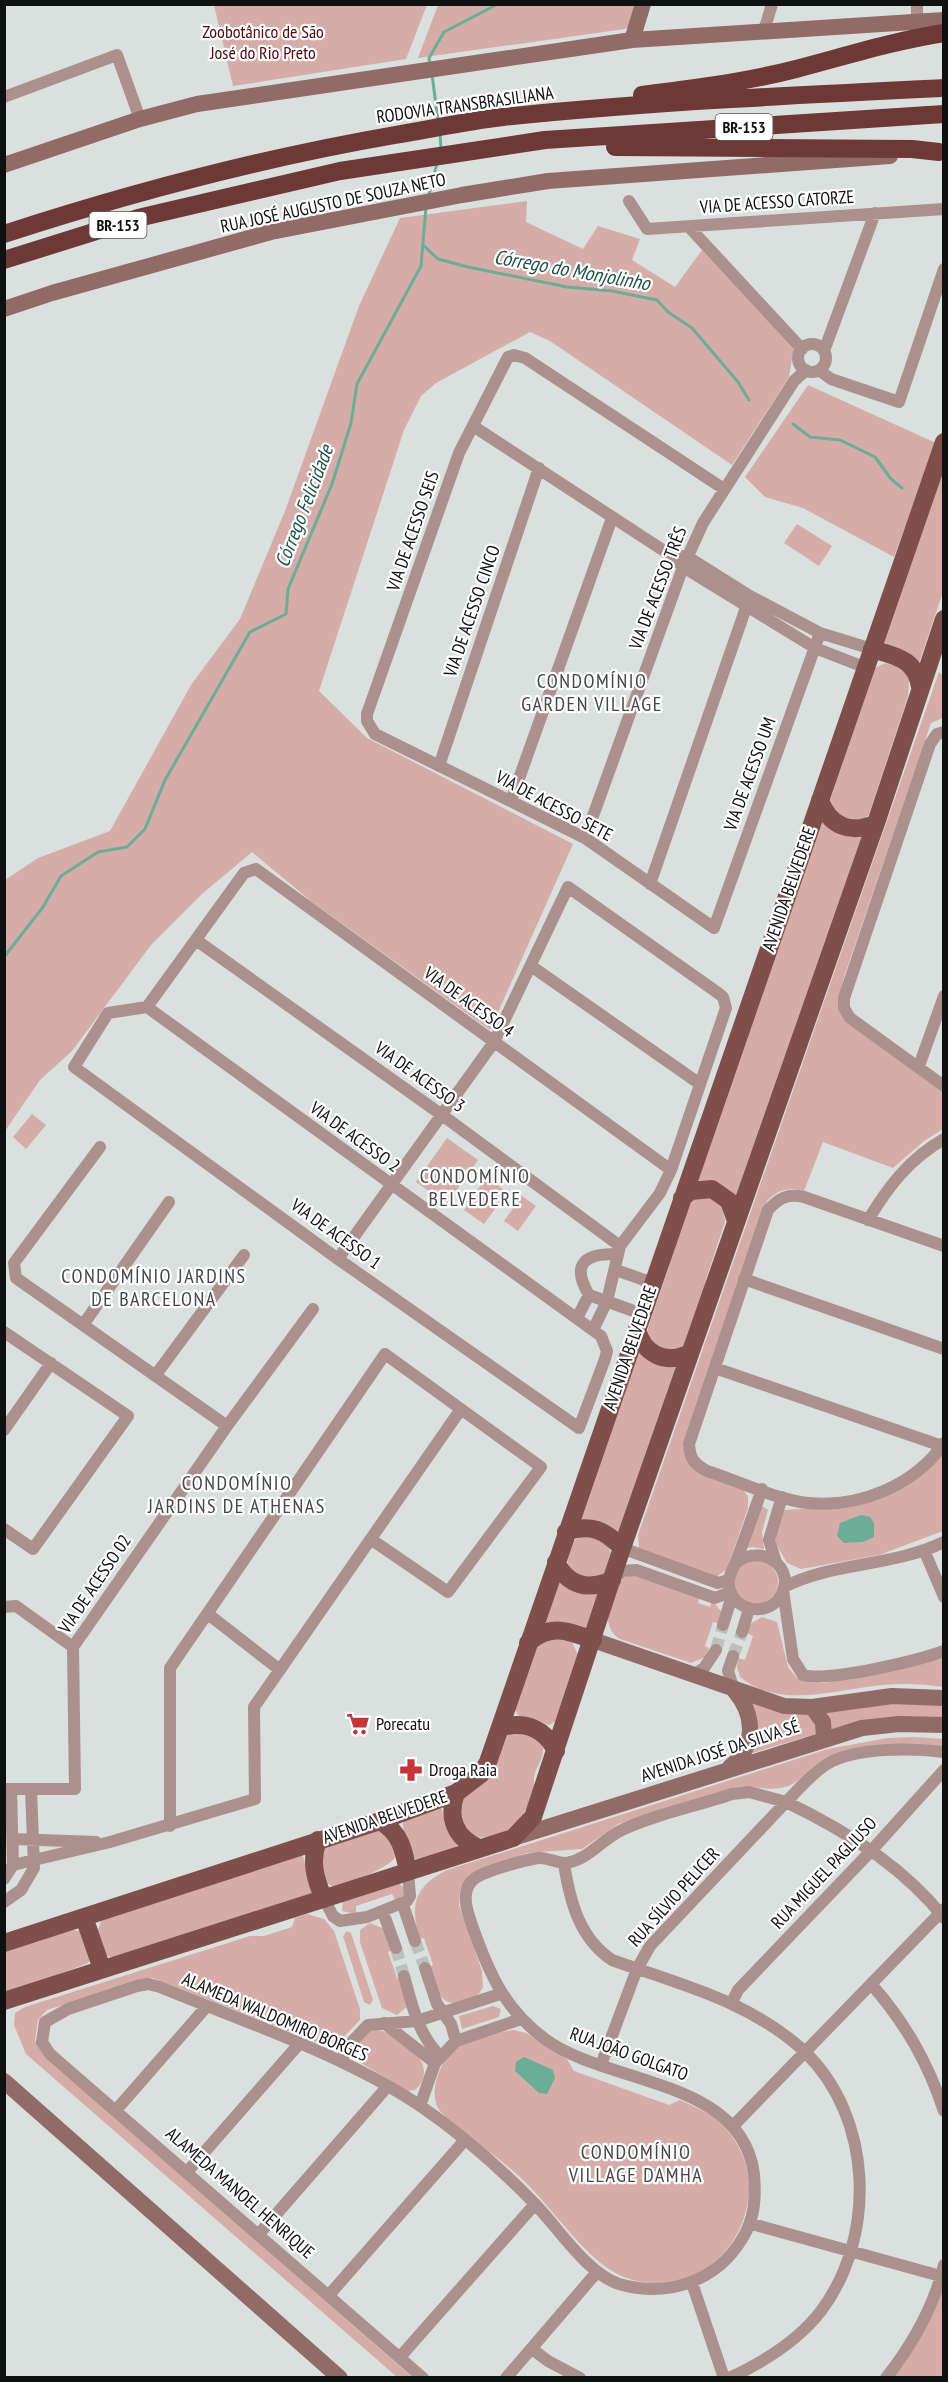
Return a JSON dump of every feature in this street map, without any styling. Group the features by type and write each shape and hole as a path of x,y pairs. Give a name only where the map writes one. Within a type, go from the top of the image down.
{"highway":[{"path":"532,115 563,105 731,83 795,69 869,47 944,33"},
{"name":"RODOVIA TRANSBRASILIANA","path":"4,234 110,200 215,172 326,147 455,125 617,107 944,88"},
{"name":"BR-153","path":"4,260 138,218 340,171 545,140 944,114"},
{"path":"545,140 580,147 912,149 941,152"}],"main road":[{"path":"632,40 643,4"},
{"path":"4,165 140,119 197,104 407,71 632,40 764,31 917,12 944,20"},
{"name":"RUA JOSÉ AUGUSTO DE SOUZA NETO","path":"4,309 52,293 271,232 462,195 548,181 941,152"},
{"name":"AVENIDA BELVEDERE","path":"4,1943 380,1821 456,1792 480,1774 495,1749 566,1532 864,667 944,442"},
{"path":"4,2001 513,1838 533,1816 622,1548 876,823 944,619"},
{"path":"872,649 907,661 918,677 920,687"},
{"path":"820,800 823,810 837,825 856,830 876,823"},
{"path":"682,1198 691,1191 712,1189 729,1201 736,1221"},
{"path":"640,1322 640,1341 647,1350 669,1359 690,1353"},
{"path":"566,1532 578,1527 591,1527 603,1531 622,1548"},
{"path":"556,1562 561,1572 579,1585 601,1585 612,1580"},
{"path":"528,1643 538,1634 550,1630 563,1630 592,1640"},
{"name":"AVENIDA JOSÉ DA SILVA SÉ","path":"592,1640 784,1706 812,1707 892,1696 944,1698"},
{"path":"727,1769 743,1753 751,1732 750,1716 744,1702 734,1690"},
{"path":"812,1707 823,1722 824,1738"},
{"name":"AVENIDA JOSÉ DA SILVA SÉ","path":"513,1838 824,1738 875,1726 944,1725"},
{"path":"502,1727 530,1726 546,1735 556,1751"},
{"path":"456,1792 452,1815 454,1826 460,1836 479,1848"},
{"path":"380,1821 391,1827 398,1836 408,1872"},
{"path":"318,1840 312,1854 324,1899"},
{"path":"84,1917 102,1969"},
{"path":"4,2081 340,2378"}],"street":[{"path":"764,31 772,4"},
{"path":"4,97 117,54 140,119"},
{"name":"VIA DE ACESSO CATORZE","path":"629,201 647,229 944,209"},
{"path":"875,213 830,334 799,356 812,367 831,379 899,402 944,269"},
{"path":"689,227 792,335 813,348"},
{"path":"812,367 813,348"},
{"name":"VIA DE ACESSO SEIS","path":"370,728 367,714 459,453 504,362 513,355 525,358 724,489"},
{"name":"VIA DE ACESSO TRÊS","path":"585,838 685,562 703,523 794,381 812,367"},
{"path":"473,426 612,518 748,601 815,648 864,667"},
{"name":"VIA DE ACESSO CINCO","path":"439,766 539,468"},
{"path":"511,801 612,518"},
{"path":"748,601 820,633 872,649"},
{"path":"650,884 748,601"},
{"name":"VIA DE ACESSO UM","path":"714,928 820,633"},
{"path":"844,659 850,642"},
{"name":"VIA DE ACESSO SETE","path":"370,728 375,734 585,838 714,928"},
{"path":"944,732 937,734 930,744 844,998 844,1008 850,1018 944,1086"},
{"name":"VIA DE ACESSO 4","path":"196,940 244,873 256,869 671,1170"},
{"path":"338,1259 494,1042 568,887 718,993 726,1002 725,1014 671,1170 660,1193 619,1250 616,1270 597,1333"},
{"path":"147,1007 196,940"},
{"name":"VIA DE ACESSO 3","path":"196,940 442,1115 619,1250"},
{"path":"531,966 700,1084"},
{"path":"919,1066 944,996"},
{"name":"VIA DE ACESSO 1","path":"147,1007 108,1013 74,1066 338,1259 579,1428 607,1351 597,1333"},
{"name":"VIA DE ACESSO 2","path":"147,1007 597,1333"},
{"path":"868,1220 886,1190 906,1167 944,1139"},
{"path":"100,1147 14,1263 13,1271 22,1282 226,1426"},
{"path":"715,1368 943,1444 915,1474 888,1490 862,1499 836,1503 807,1503 782,1497 707,1471 695,1464 690,1456 689,1444 768,1209 785,1197 794,1195 804,1197 944,1246"},
{"path":"83,1325 169,1202"},
{"path":"619,1250 588,1257 581,1267 580,1280 589,1295 607,1301 640,1322"},
{"path":"155,1376 244,1254"},
{"path":"616,1270 653,1283"},
{"path":"744,1279 944,1349"},
{"path":"577,1318 589,1295"},
{"name":"VIA DE ACESSO 02","path":"31,1789 75,1789 73,1647 226,1426 313,1309"},
{"path":"4,1332 128,1416 33,1549 4,1529"},
{"path":"932,1343 944,1338"},
{"path":"170,1826 170,1668 386,1354 541,1467 448,1592 372,1540"},
{"path":"4,1430 51,1363"},
{"path":"14,1865 34,1862 170,1826 255,1799 254,1707 461,1409"},
{"path":"723,1625 736,1563 762,1489"},
{"path":"782,1497 769,1540 783,1588 793,1659 803,1675 823,1677 906,1662 944,1651"},
{"path":"749,1609 768,1607 774,1603 783,1588 799,1579 886,1562 944,1542"},
{"path":"622,1548 718,1582 731,1589 749,1609"},
{"path":"924,1550 944,1597"},
{"path":"736,1563 743,1558 760,1554 778,1565 810,1574 830,1572"},
{"path":"612,1580 623,1571 636,1570 715,1598 731,1589"},
{"path":"4,1607 16,1606 73,1647"},
{"path":"768,1607 778,1616 788,1632"},
{"path":"742,1632 749,1609"},
{"path":"208,1614 280,1670"},
{"path":"692,1676 704,1668 716,1650 722,1660 733,1656 728,1671 734,1690"},
{"name":"RUA SÍLVIO PELICER","path":"602,2066 637,1969 650,1946 814,1773 830,1762 858,1754 898,1750 944,1752"},
{"name":"RUA MIGUEL PAGLIUSO","path":"732,2002 738,1990 871,1851 944,1770"},
{"path":"4,1879 14,1865 8,1789 31,1789 34,1862 28,1880 21,1890 4,1902"},
{"path":"729,2378 775,2354 800,2334 820,2311 837,2285 851,2251 860,2196 859,2167 853,2135 840,2103 825,2077 805,2052 777,2028 732,2002 612,1960 596,1949 583,1929 572,1903 564,1864 594,1851 619,1832 732,1794 749,1792 786,1802 821,1819 871,1851 942,1913 872,1985 805,2052 733,2126"},
{"path":"13,1839 110,1842"},
{"name":"RUA JOÃO GOLGATO","path":"564,1864 537,1858 485,1874 474,1879 468,1887 465,1897 467,1910 500,1994 520,2019 568,2054 692,2097 714,2110 733,2126 743,2141 753,2168 756,2195 752,2224"},
{"path":"324,1899 333,1916 340,1921 350,1922 383,1912 403,1905 410,1896 408,1872"},
{"path":"403,1905 415,1941"},
{"path":"383,1912 396,1948"},
{"path":"425,1968 437,2004 453,2028 456,2040"},
{"path":"404,1976 417,2021 438,2059"},
{"name":"ALAMEDA WALDOMIRO BORGES","path":"42,2032 45,2022 53,2015 148,1984 341,2061 420,2106 464,2141 535,2204 597,2272 615,2283 636,2288 675,2288 692,2283 711,2273 724,2262 752,2224"},
{"path":"872,1985 894,2010 916,2043 933,2079 944,2111"},
{"path":"341,2061 359,2031 369,2025 417,2021 500,1994"},
{"path":"117,2109 207,2006"},
{"path":"420,2106 438,2059 456,2040 520,2019"},
{"path":"384,2023 438,2059"},
{"name":"ALAMEDA MANOEL HENRIQUE","path":"42,2032 42,2042 50,2054 117,2109 423,2378"},
{"path":"188,2172 298,2044"},
{"path":"259,2234 387,2087"},
{"path":"329,2295 464,2141"},
{"path":"400,2357 535,2204"},
{"path":"752,2224 943,2273 912,2341 886,2378"},
{"path":"506,2378 597,2272"},
{"path":"692,2283 724,2378"},
{"path":"532,2349 548,2361 580,2378"}],"green space":[{"name":"Zoobotânico de São José do Rio Preto","path":"214,4 427,5 406,59 233,86"},
{"path":"438,5 638,5 632,25 625,29 418,58"},
{"path":"527,201 526,222 583,249 598,226 640,239 632,260 675,287 702,250 794,346 789,377 732,465 550,341 530,332 436,383 421,396 404,430 319,691 367,738 573,844 490,1030 312,902 252,852 202,894 151,945 72,1051 40,1080 5,1131 5,880 38,858 110,831 191,685 240,619 285,511 359,306 400,218"},
{"path":"808,385 936,443 894,557 803,508 765,497 745,477"},
{"path":"943,463 943,592 919,663 882,641"},
{"path":"797,524 832,546 819,566 784,543"},
{"path":"885,663 903,668 909,680 908,697 869,815 864,819 843,820 830,804 831,798 875,668"},
{"path":"939,672 943,675 943,718 931,723 844,977 839,999 840,1009 943,1089 943,1129 924,1141 893,1168 823,1142 804,1191 784,1190 767,1201 683,1446 688,1462 743,1489 748,1497 748,1508 727,1569 716,1577 639,1548 638,1535"},
{"path":"822,815 864,833 735,1204 696,1183"},
{"path":"32,1114 46,1125 26,1149 13,1137"},
{"path":"447,1138 478,1160 447,1204 416,1182"},
{"path":"486,1177 507,1192 484,1224 464,1210"},
{"path":"703,1194 722,1203 725,1222 706,1279 703,1299 682,1350 659,1352 648,1333 648,1328 668,1270 673,1243 688,1202"},
{"path":"522,1196 536,1206 518,1231 504,1221"},
{"path":"638,1345 681,1363 620,1541 576,1524"},
{"path":"943,1452 943,1531 879,1555 801,1569 787,1563 776,1544 775,1535 784,1510 851,1506"},
{"path":"761,1505 768,1510 762,1532 764,1549 752,1547 743,1549"},
{"path":"589,1535 604,1542 611,1557 604,1572 589,1579 574,1572 567,1557 574,1542"},
{"path":"756,1560 771,1567 778,1582 771,1597 756,1604 741,1597 734,1582 741,1567"},
{"path":"631,1574 700,1596 698,1603 710,1607 712,1601 722,1612 720,1624 713,1622 705,1646 709,1648 705,1657 691,1663 620,1639 613,1633 608,1615 612,1595 617,1586"},
{"path":"559,1576 602,1590 588,1633 542,1626"},
{"path":"762,1617 777,1622 788,1667 796,1677 808,1682 824,1683 903,1669 943,1658 943,1687 891,1684 828,1693 791,1695 772,1693 755,1687 740,1677 737,1667 738,1658 745,1660 753,1636 747,1633 750,1624"},
{"path":"546,1637 572,1642 578,1655 556,1721 549,1725 519,1716 515,1710 531,1655"},
{"path":"750,1702 943,1704 943,1720 846,1725 749,1754"},
{"path":"512,1730 533,1735 543,1747 529,1803 516,1823 499,1835 477,1837 465,1833 459,1804 505,1735"},
{"path":"888,1738 943,1739 943,1746 916,1744 831,1756 818,1762 798,1781 785,1787 733,1788 618,1824 582,1849 527,1853 470,1874 460,1890 459,1905 482,1971 483,1987 475,1996 456,2003 449,2002 440,1994 429,1967 433,1965 424,1938 420,1939 415,1906 421,1890 436,1876 447,1870 828,1749"},
{"path":"441,1807 446,1824 458,1843 457,1847 417,1860 406,1841 403,1820"},
{"path":"386,1827 397,1855 393,1860 368,1875 349,1882 333,1887 326,1882 319,1855 325,1847"},
{"path":"302,1853 313,1893 112,1958 106,1955 98,1930 102,1918"},
{"path":"397,1882 405,1888 404,1895 396,1901 392,1894 356,1906 356,1914 342,1911 343,1901"},
{"path":"307,1914 324,1919 334,1931 360,2009 360,2020 336,2045 324,2045 153,1978 47,2010 38,2020 35,2041 48,2059 412,2377 397,2377 26,2054 14,2025 15,2013 25,2007 250,1936 264,1936 292,1927 295,1918"},
{"path":"370,1923 385,1929 392,1950 388,1952 397,1978 401,1977 407,2007 397,2015 382,2008 360,1942 360,1930"},
{"path":"71,1930 80,1931 91,1958 88,1963 5,1995 5,1945"},
{"path":"347,1931 351,1933 373,2000 370,2005 364,2002 343,1936"},
{"path":"493,2006 501,2009 499,2017 462,2029 459,2016"},
{"path":"371,2029 392,2035 413,2050 424,2070 422,2080 415,2090 407,2091 353,2058 351,2048"},
{"path":"514,2030 526,2033 567,2059 574,2071 669,2105 680,2100 720,2123 740,2150 749,2180 746,2211 734,2239 715,2262 689,2278 658,2283 624,2277 610,2270 583,2246 520,2177 440,2111 436,2104 435,2087 440,2069 450,2053 476,2038"},
{"path":"943,2288 943,2377 892,2378 939,2293"}],"shaded area":[{"path":"861,1515 870,1517 874,1523 874,1537 863,1542 844,1543 837,1536 840,1523"},
{"path":"524,2057 553,2070 555,2078 547,2094 539,2093 515,2071 516,2062"}],"waterway":[{"name":"Córrego Felicidade","path":"430,65 429,58 444,32 498,4"},
{"name":"Córrego Felicidade","path":"432,74 438,121"},
{"name":"Córrego Felicidade","path":"440,134 441,148"},
{"name":"Córrego Felicidade","path":"429,195 437,163"},
{"name":"Córrego Felicidade","path":"4,957 43,907 61,876 98,852 127,847 145,829 165,780 250,632 286,614 288,589 332,484 351,423 357,384 421,266 426,207"},
{"name":"Córrego do Monjolinho","path":"423,245 438,259 468,267 567,287 612,291 657,300 668,312 692,328 738,382 749,400"},
{"name":"Córrego do Monjolinho","path":"793,424 810,437 840,440 875,457 891,479 902,488"}],"tunnel":[{"path":"716,1650 723,1625"},
{"path":"733,1656 742,1632"},
{"path":"415,1941 425,1968"},
{"path":"396,1948 404,1976"}],"place":[{"name":"Porecatu","path":"358,1724"},
{"name":"Droga Raia","path":"411,1770"}],"district":[{"name":"CONDOMÍNIO GARDEN VILLAGE","path":"592,692"},
{"name":"CONDOMÍNIO BELVEDERE","path":"475,1188"},
{"name":"CONDOMÍNIO JARDINS DE BARCELONA","path":"154,1288"},
{"name":"CONDOMÍNIO JARDINS DE ATHENAS","path":"237,1494"},
{"name":"CONDOMÍNIO VILLAGE DAMHA","path":"636,2164"}]}
